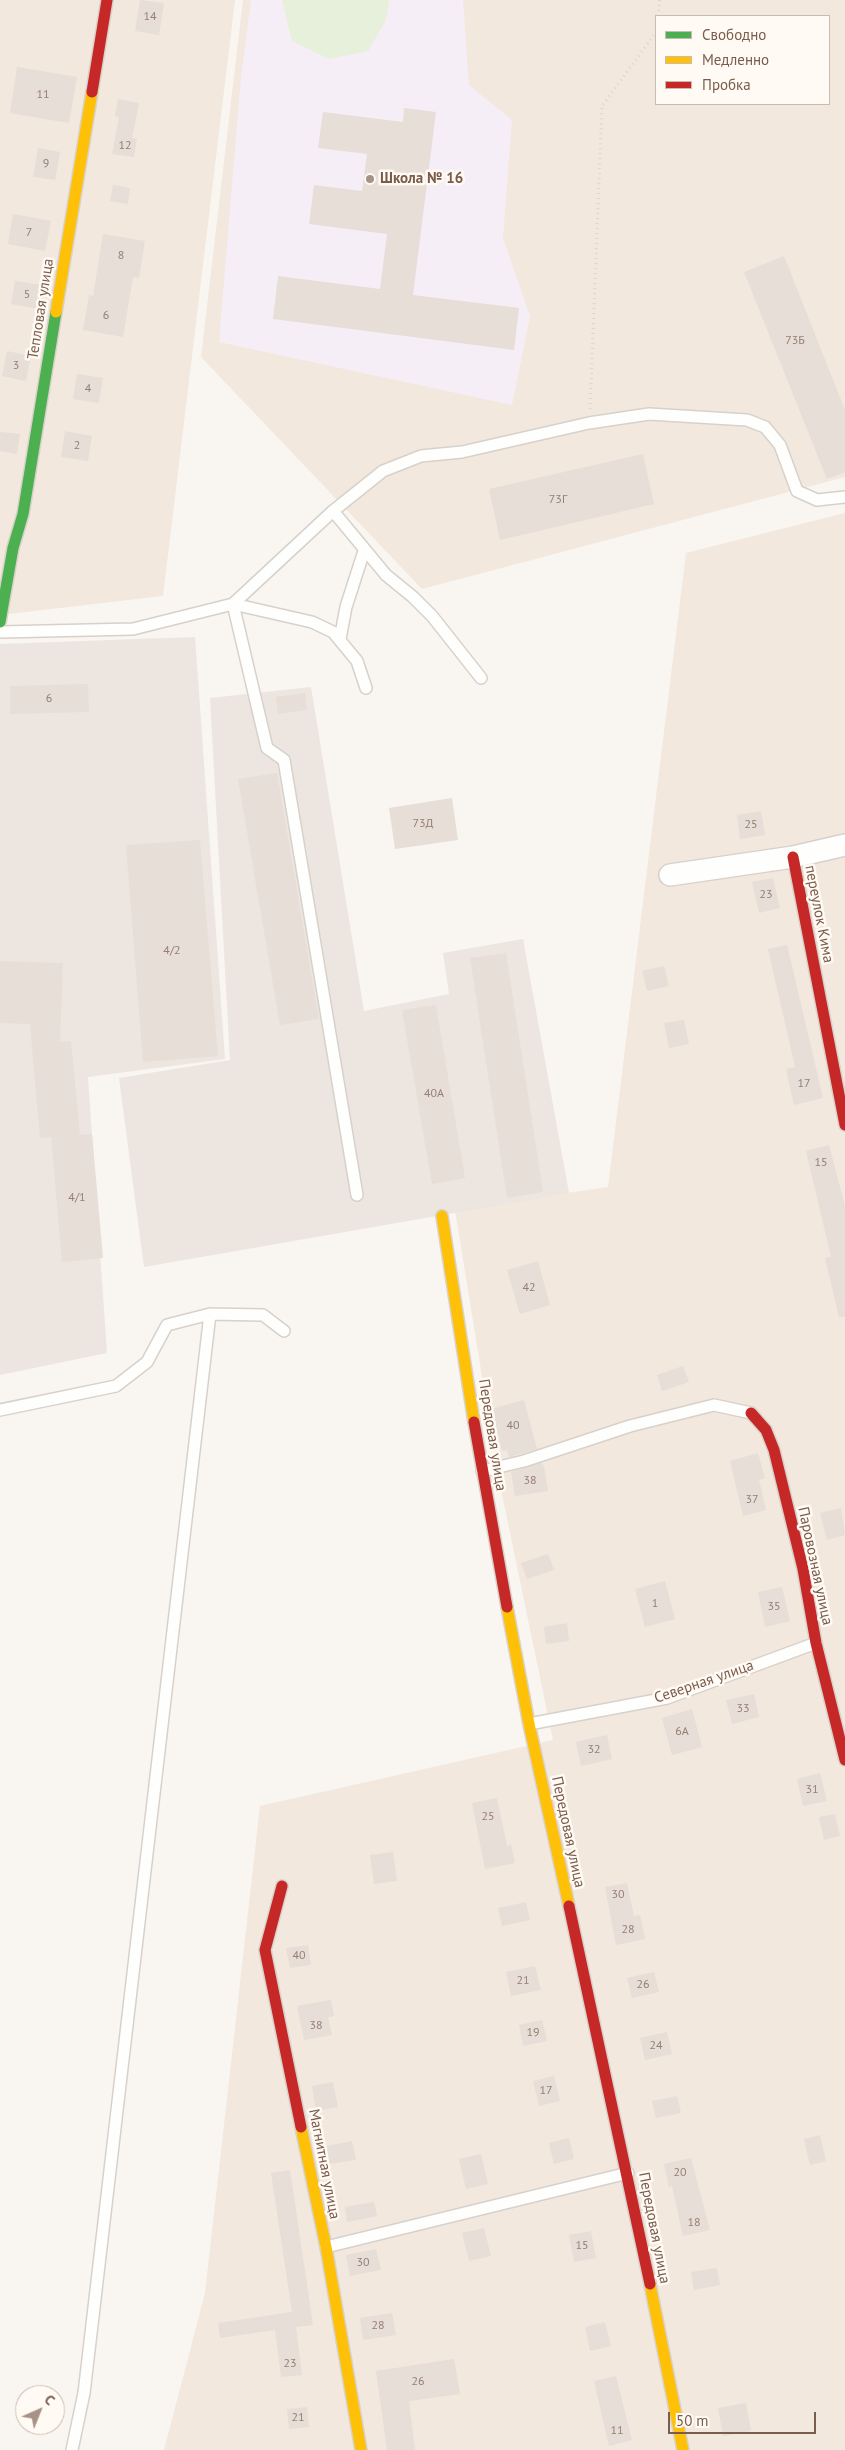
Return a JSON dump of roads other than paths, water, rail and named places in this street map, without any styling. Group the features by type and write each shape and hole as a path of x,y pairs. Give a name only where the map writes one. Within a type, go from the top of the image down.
{"street":[{"name":"Тепловая улица","path":"0,622 13,548 24,514 107,0"},
{"path":"670,875 793,857 845,845"},
{"name":"переулок Кима","path":"793,857 845,1124"},
{"name":"Передовая улица","path":"442,1216 482,1471 529,1724 628,2173 683,2450"},
{"name":"Паровозная улица","path":"752,1413 766,1430 774,1450 803,1569 816,1643 845,1760"},
{"name":"Магнитная улица","path":"282,1886 266,1950 326,2247 361,2450"}],"lane":[{"path":"233,604 333,511 383,470 421,456 462,452 589,423 649,414 747,420 765,427 780,445 797,491 817,500 845,497"},
{"path":"333,511 364,551 386,575 414,597 432,616 481,678"},
{"path":"340,639 346,607 364,551"},
{"path":"233,604 267,748 284,760 357,1195"},
{"path":"0,632 133,629 233,604 312,622 333,632 357,661 366,688"},
{"path":"72,2450 84,2392 210,1314"},
{"path":"0,1410 116,1386 147,1362 168,1326 210,1314 263,1314 284,1332"},
{"path":"482,1471 524,1461 630,1426 714,1405 752,1413"},
{"name":"Северная улица","path":"529,1724 667,1698 816,1643"},
{"path":"326,2247 628,2173"}],"place":[{"name":"Школа № 16","path":"370,179"}]}
